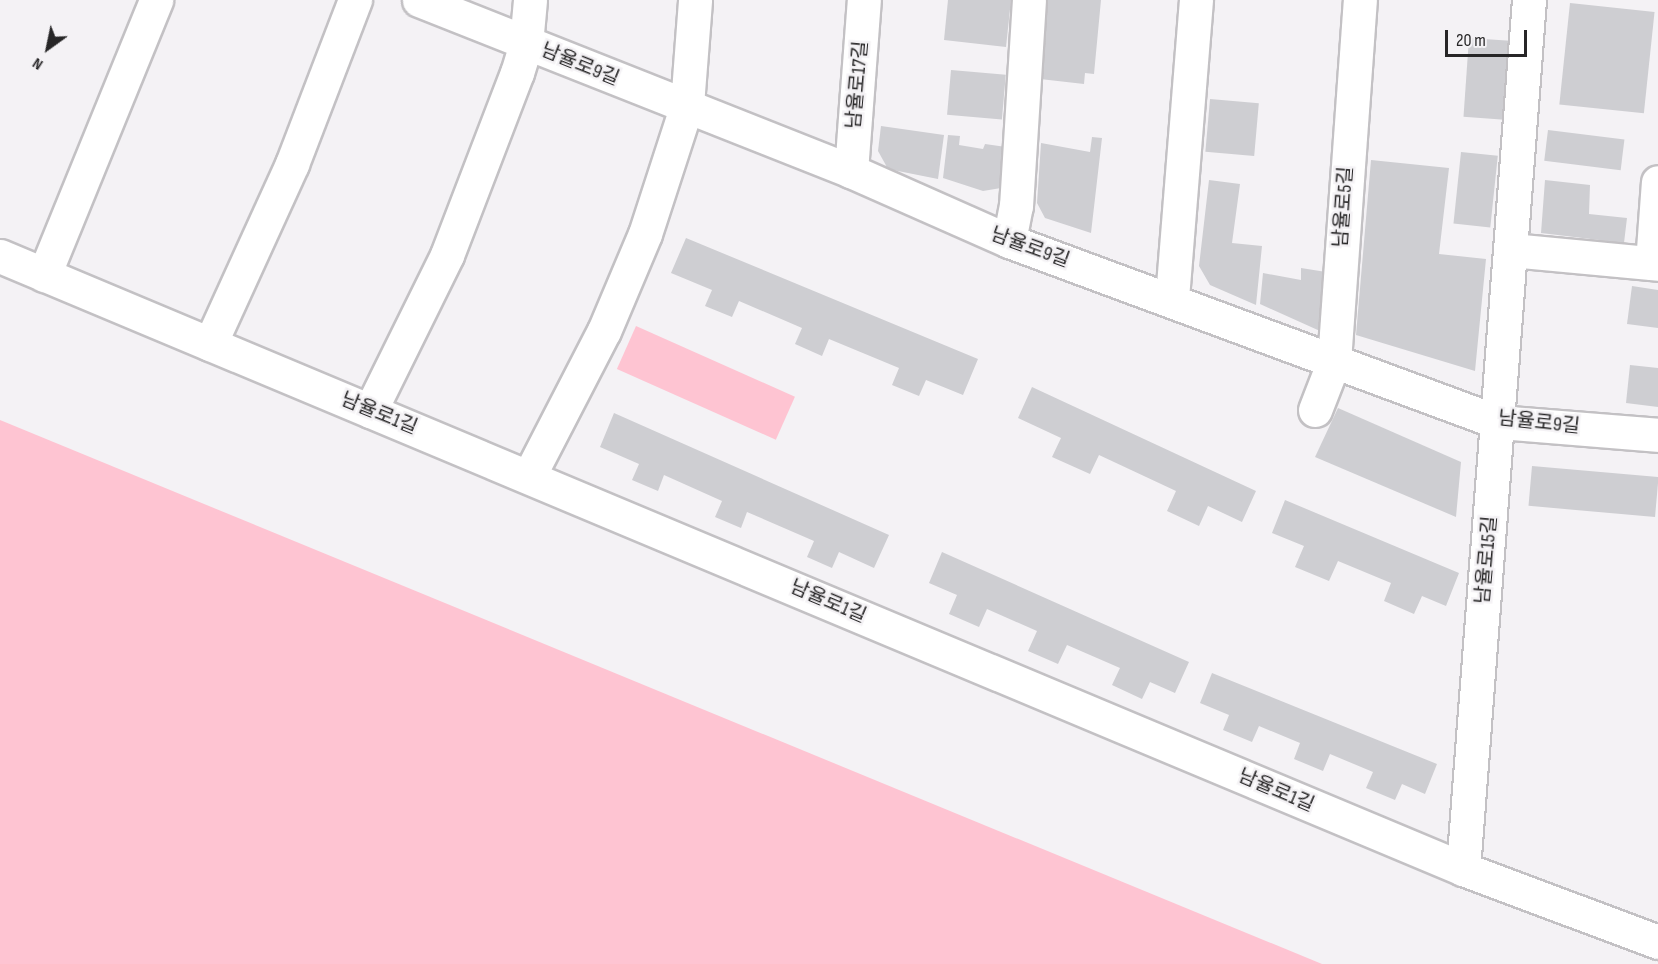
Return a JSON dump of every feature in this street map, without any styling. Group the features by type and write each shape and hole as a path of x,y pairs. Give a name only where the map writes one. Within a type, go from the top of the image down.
{"street":[{"path":"44,275 156,0"},
{"path":"210,344 292,164 355,0"},
{"name":"남율로9길","path":"419,0 851,171 1009,241 1172,298 1498,422 1658,435"},
{"path":"370,411 447,255 526,44 530,0"},
{"path":"529,476 613,309 645,234 687,105 695,0"},
{"name":"남율로17길","path":"851,171 864,0"},
{"path":"1009,241 1016,206 1029,0"},
{"path":"1172,298 1196,0"},
{"name":"남율로5길","path":"1315,410 1334,361 1360,0"},
{"name":"남율로15길","path":"1463,869 1529,0"},
{"path":"1511,250 1655,264 1658,182"},
{"name":"남율로1길","path":"0,256 1463,869 1658,942"}],"shaded area":[{"path":"636,326 795,397 776,440 617,369"},
{"path":"0,420 1322,964 0,964"}],"building":[{"path":"948,0 1011,0 1006,47 944,40"},
{"path":"1048,0 1101,0 1094,74 1085,73 1084,84 1040,79"},
{"path":"1570,3 1655,12 1644,113 1559,104"},
{"path":"1469,38 1510,41 1504,120 1463,117"},
{"path":"951,70 1006,75 1002,120 947,115"},
{"path":"1210,99 1259,103 1254,156 1205,152"},
{"path":"881,126 944,135 938,179 888,169 878,151"},
{"path":"1548,130 1624,139 1621,170 1544,161"},
{"path":"948,135 960,136 959,145 983,149 985,144 1006,147 1001,188 983,191 943,178"},
{"path":"1092,137 1102,138 1091,233 1045,218 1037,203 1041,143 1090,152"},
{"path":"1461,152 1498,156 1490,227 1453,224"},
{"path":"1371,160 1449,168 1439,254 1486,259 1475,371 1356,335"},
{"path":"1209,180 1240,184 1232,243 1262,246 1256,305 1210,285 1199,266"},
{"path":"1545,180 1590,185 1589,214 1627,218 1624,243 1541,233"},
{"path":"686,238 978,359 963,395 926,380 919,396 892,385 899,368 829,339 822,356 795,344 802,328 739,301 732,317 705,306 712,290 671,273"},
{"path":"1301,268 1326,272 1320,331 1260,304 1263,273 1301,280"},
{"path":"1632,286 1658,290 1658,328 1627,324"},
{"path":"1630,365 1658,368 1658,407 1626,403"},
{"path":"1032,387 1256,491 1242,522 1208,506 1199,526 1167,511 1176,491 1099,455 1090,474 1052,457 1061,438 1018,418"},
{"path":"1338,408 1461,462 1456,517 1315,457"},
{"path":"614,413 889,535 874,568 839,552 832,568 807,557 814,541 747,512 741,528 715,517 722,501 664,475 658,491 632,480 639,464 600,447"},
{"path":"1532,466 1658,477 1655,517 1529,506"},
{"path":"1285,500 1459,573 1446,606 1422,596 1414,614 1384,601 1391,583 1338,561 1329,581 1295,567 1304,546 1272,533"},
{"path":"942,552 1189,662 1175,693 1150,682 1142,699 1112,685 1120,668 1067,645 1058,664 1028,651 1037,631 987,609 979,627 949,614 957,595 929,583"},
{"path":"1212,673 1437,764 1425,794 1402,784 1395,800 1366,788 1373,772 1330,754 1323,771 1294,759 1300,743 1259,726 1252,742 1223,730 1229,715 1200,703"}]}
